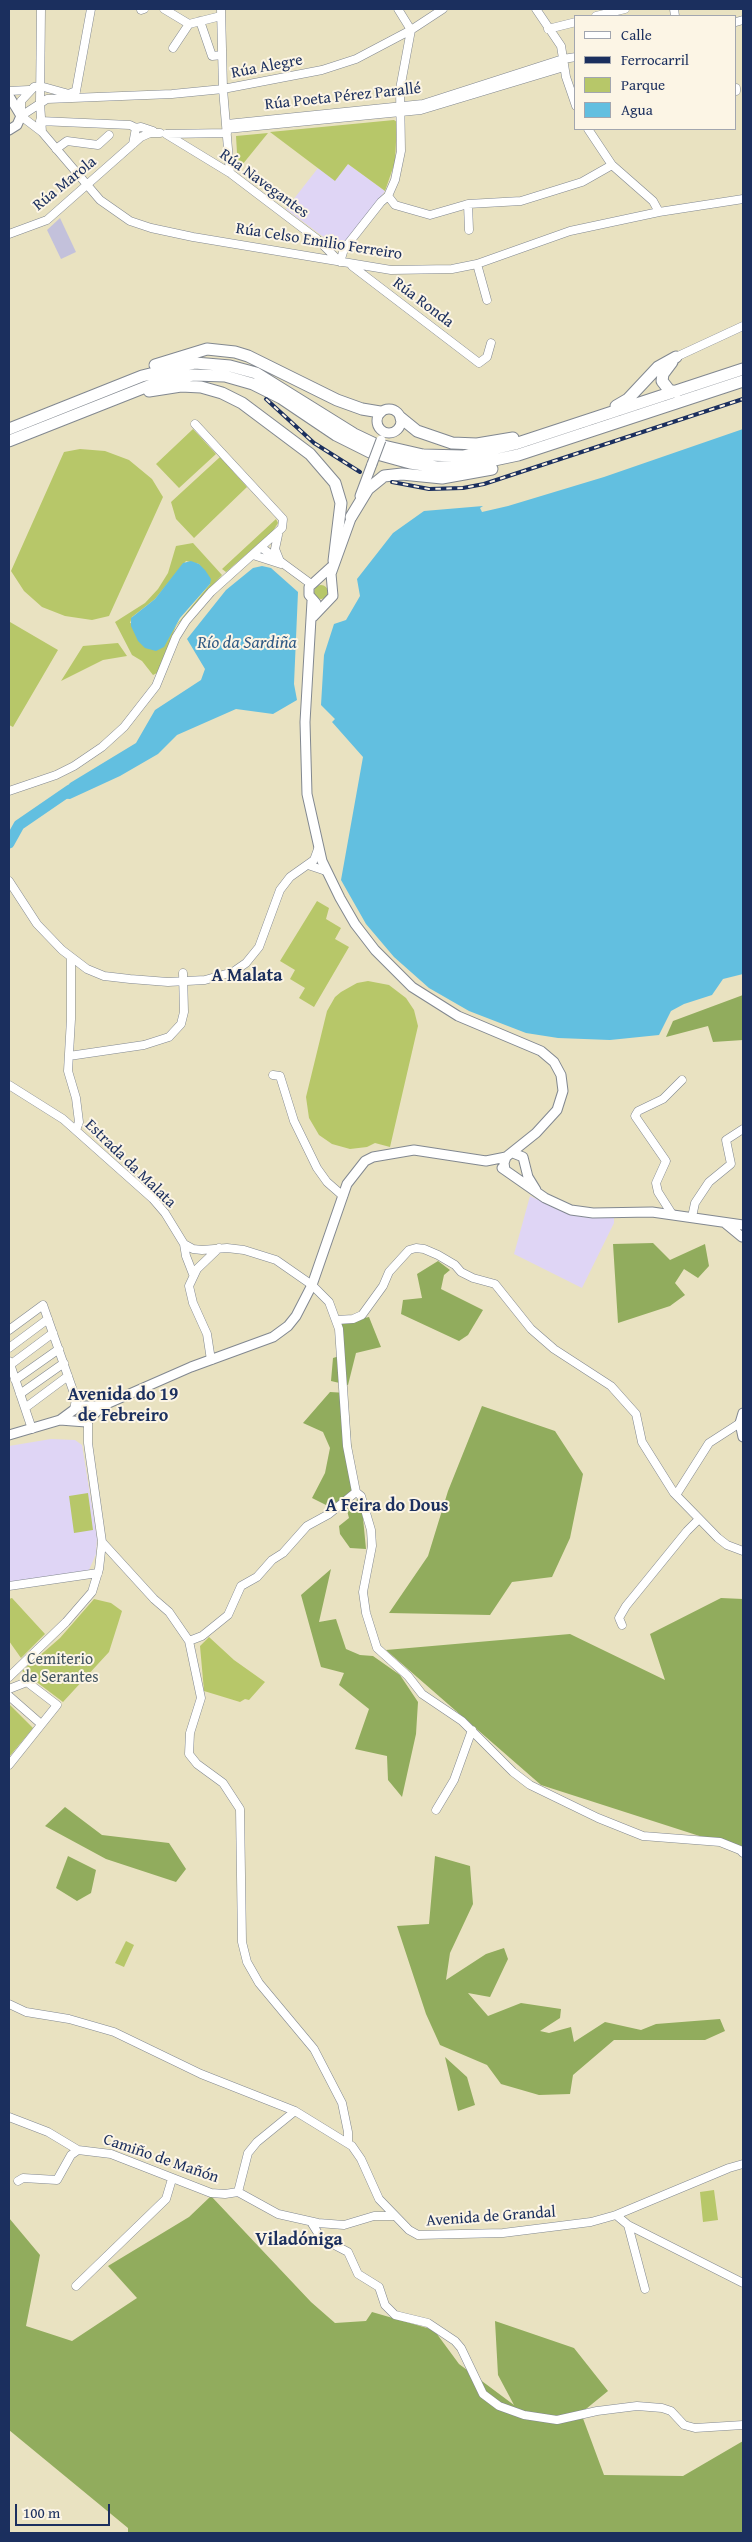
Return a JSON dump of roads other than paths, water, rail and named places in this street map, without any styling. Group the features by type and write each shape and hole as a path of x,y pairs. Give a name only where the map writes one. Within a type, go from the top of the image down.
{"highway":[{"path":"87,398 106,387 174,358 206,349 221,349 248,356 337,400 362,409 380,412"},
{"path":"676,357 665,369 662,377 664,386 676,392"},
{"path":"599,416 628,399 658,367 676,357"},
{"path":"12,427 167,368 195,364 230,366 256,373 354,434 376,444 402,452 423,455 463,456 486,452 544,434 743,369"},
{"path":"9,441 166,379 194,375 225,376 253,384 267,391 336,436 370,452 399,461 437,467 486,464 743,381"},
{"path":"99,405 159,388 181,386 222,393 242,403 310,454 335,483 341,503 342,516 334,549 333,563"},
{"path":"401,418 417,431 452,443 477,444 544,434"},
{"path":"351,517 368,489 384,476 402,474 442,478 468,475 529,458 599,429"}],"main road":[{"path":"9,96 21,116 17,125 9,130"},
{"path":"312,618 332,596 333,563 383,436 395,431 400,426 401,418 394,410 386,409 380,412 376,424 383,436"},
{"path":"333,563 308,591 312,601 312,618 305,722 305,765 307,794 318,849 326,871 355,924 399,976 452,1012 482,1027 536,1048 554,1062 563,1084 561,1098 552,1117 536,1134 509,1155 504,1163 508,1172"},
{"path":"315,582 326,581 331,586"},
{"path":"312,601 325,604"},
{"path":"508,1172 520,1173 536,1134"},
{"path":"9,1435 60,1420 78,1406 102,1406 280,1332 296,1316 312,1285 343,1196 354,1173 365,1161 373,1157 414,1150 486,1160 519,1154 525,1163 532,1184 541,1196"},
{"path":"486,1160 508,1172 541,1196 560,1206 583,1213 642,1211 743,1225"},
{"path":"723,1222 743,1236"},
{"path":"60,1420 77,1422 89,1419 102,1406"},
{"path":"85,1407 90,1412 89,1419"},
{"path":"74,1411 77,1422"},
{"path":"743,1413 740,1423 743,1437"}],"street":[{"name":"Rúa Celso Emilio Ferreiro","path":"41,9 40,121 42,132"},
{"path":"81,99 76,91 91,9"},
{"path":"164,9 189,24 200,22 221,12 223,89 230,173"},
{"path":"340,262 344,249 380,202 388,196 396,180 401,151 400,89 411,30 398,9"},
{"name":"Rúa Alegre","path":"40,103 47,99 81,99 223,89 337,65 356,59 411,30 443,9"},
{"path":"536,9 561,46 574,99"},
{"path":"600,15 625,9"},
{"path":"200,22 212,56 222,55"},
{"path":"548,29 574,22"},
{"path":"173,48 189,24"},
{"name":"Rúa Poeta Pérez Parallé","path":"227,129 401,110 564,63 574,58"},
{"path":"9,91 29,90 40,86 69,94 76,91"},
{"path":"21,116 21,101 29,90"},
{"path":"21,116 40,103"},
{"name":"Rúa Celso Emilio Ferreiro","path":"21,116 42,132 100,200 115,212 142,226 351,264 400,270 452,269 477,264 570,231 659,212 743,199"},
{"name":"Rúa Navegantes","path":"40,121 130,124 140,132 163,134 227,129"},
{"path":"589,130 612,165 653,201 659,212"},
{"name":"Rúa Marola","path":"9,234 47,220 133,144 140,132"},
{"name":"Rúa Navegantes","path":"163,134 230,173 317,239 340,262"},
{"path":"56,149 67,141 98,145 109,135"},
{"path":"388,196 395,205 430,215 468,204 521,201 582,182 612,165"},
{"path":"468,204 469,230"},
{"name":"Rúa Ronda","path":"351,264 479,363 487,356 491,343"},
{"path":"477,264 487,300"},
{"path":"676,357 743,326"},
{"path":"9,789 27,785 74,766 96,752 124,727 156,686 183,626 211,592 278,534 283,525 283,519 196,424"},
{"path":"278,534 276,549 282,564"},
{"path":"262,548 282,564 315,582"},
{"path":"252,556 282,564"},
{"path":"9,881 37,924 71,958 87,969 104,976 168,982 183,977 218,978 233,972 246,963 259,947 280,890 290,877 314,860 318,849"},
{"path":"308,865 326,871"},
{"path":"71,958 68,1072 76,1098 79,1122 76,1130"},
{"path":"69,1056 144,1045 169,1037 181,1024 184,1012 183,977"},
{"path":"273,1075 280,1076 294,1121 317,1168 327,1182 343,1196"},
{"path":"672,1214 658,1192 656,1183 666,1161 635,1116 638,1111 663,1099 682,1080"},
{"name":"Estrada da Malata","path":"9,1084 76,1130 165,1212 184,1244 186,1256 193,1274"},
{"path":"692,1217 695,1203 704,1187 716,1174 731,1164 726,1140 743,1129"},
{"path":"184,1244 192,1249 219,1248 244,1250 276,1260 312,1285 329,1302 337,1320 347,1446 356,1492 361,1496 371,1530 372,1546 363,1592 366,1613 377,1648 408,1676 422,1694 472,1730 513,1772 530,1785 598,1818 644,1836 720,1842 743,1853"},
{"path":"211,1360 207,1334 193,1302 189,1286 193,1274 219,1248"},
{"path":"337,1320 352,1320 362,1315 383,1286 389,1272 409,1250 416,1248 438,1255 456,1265 461,1272 473,1278 496,1284 531,1329 554,1348 611,1386 636,1414 642,1442 676,1495 727,1545 743,1551"},
{"path":"9,1330 43,1305 76,1399 74,1411"},
{"path":"9,1348 48,1319"},
{"path":"32,1429 9,1363 53,1333"},
{"path":"15,1380 59,1349"},
{"path":"20,1394 64,1363"},
{"path":"25,1408 68,1376"},
{"path":"76,1399 85,1407"},
{"path":"9,1677 66,1622 92,1592 98,1573 102,1542 87,1438 89,1419"},
{"path":"77,1422 87,1438"},
{"path":"676,1495 709,1443 740,1423"},
{"path":"189,1641 202,1636 228,1615 232,1611 241,1586 257,1577 272,1560 283,1553 307,1526 329,1514 356,1492"},
{"path":"622,1625 619,1618 626,1606 699,1519"},
{"path":"102,1542 169,1612 189,1641 201,1698 190,1733 189,1754 197,1764 223,1783 233,1795 240,1809 242,1942 247,1962 259,1983 314,2049 342,2103 348,2132 348,2142"},
{"path":"9,1586 98,1573"},
{"path":"9,1689 27,1682 57,1705 9,1765"},
{"path":"9,1696 42,1724"},
{"path":"436,1810 454,1780 472,1730"},
{"name":"Avenida de Grandal","path":"9,2004 26,2012 69,2019 114,2032 201,2074 295,2111 348,2142 361,2159 379,2199 413,2233 430,2236 503,2233 573,2226 616,2214 743,2164"},
{"path":"238,2192 248,2153 257,2142 295,2111"},
{"name":"Camiño de Mañón","path":"9,2116 48,2132 78,2150 112,2154 172,2179 211,2192 225,2194 238,2192 278,2214 311,2222 344,2225 374,2216 394,2216"},
{"path":"18,2181 23,2178 57,2180 71,2155 78,2150"},
{"path":"76,2286 166,2199 172,2179"},
{"path":"616,2214 628,2225 743,2284"},
{"path":"311,2222 321,2238 348,2252 358,2274 379,2287 385,2305 395,2315 428,2323 455,2341 461,2348 483,2394 498,2406 524,2415 557,2420 597,2411 637,2406 662,2408 672,2411 684,2425 695,2428 743,2424"},
{"path":"628,2225 645,2289"}],"water":[{"path":"743,429 743,974 723,979 712,995 684,1004 671,1011 659,1035 610,1040 558,1038 526,1033 469,1011 429,988 394,957 366,924 341,880 363,757 332,722 335,719 321,705 324,655 334,624 346,620 360,596 357,579 393,533 424,511 483,506 480,508 482,512 508,506 604,477"},
{"path":"191,561 199,564 205,570 211,579 210,584 180,618 164,647 156,651 145,648 138,641 131,626 131,618 155,599 183,563"},
{"name":"Río da Sardiña","path":"262,566 271,568 298,592 294,684 297,700 273,714 236,709 177,735 158,754 120,776 70,799 58,798 70,783 136,743 155,710 201,680 205,669 187,639 226,590 253,568"}],"waterway":[{"name":"Río da Sardiña","path":"9,843 19,825 70,790"}],"railway":[{"path":"266,399 314,443 360,472"},
{"path":"392,482 429,489 463,488 484,484 743,399"}],"district":[{"name":"A Malata","path":"247,976"},
{"name":"Avenida do 19 de Febreiro","path":"123,1405"},
{"name":"A Feira do Dous","path":"387,1506"},
{"name":"Viladóniga","path":"299,2240"}],"park label":[{"name":"Cemiterio de Serantes","path":"60,1669"}]}
